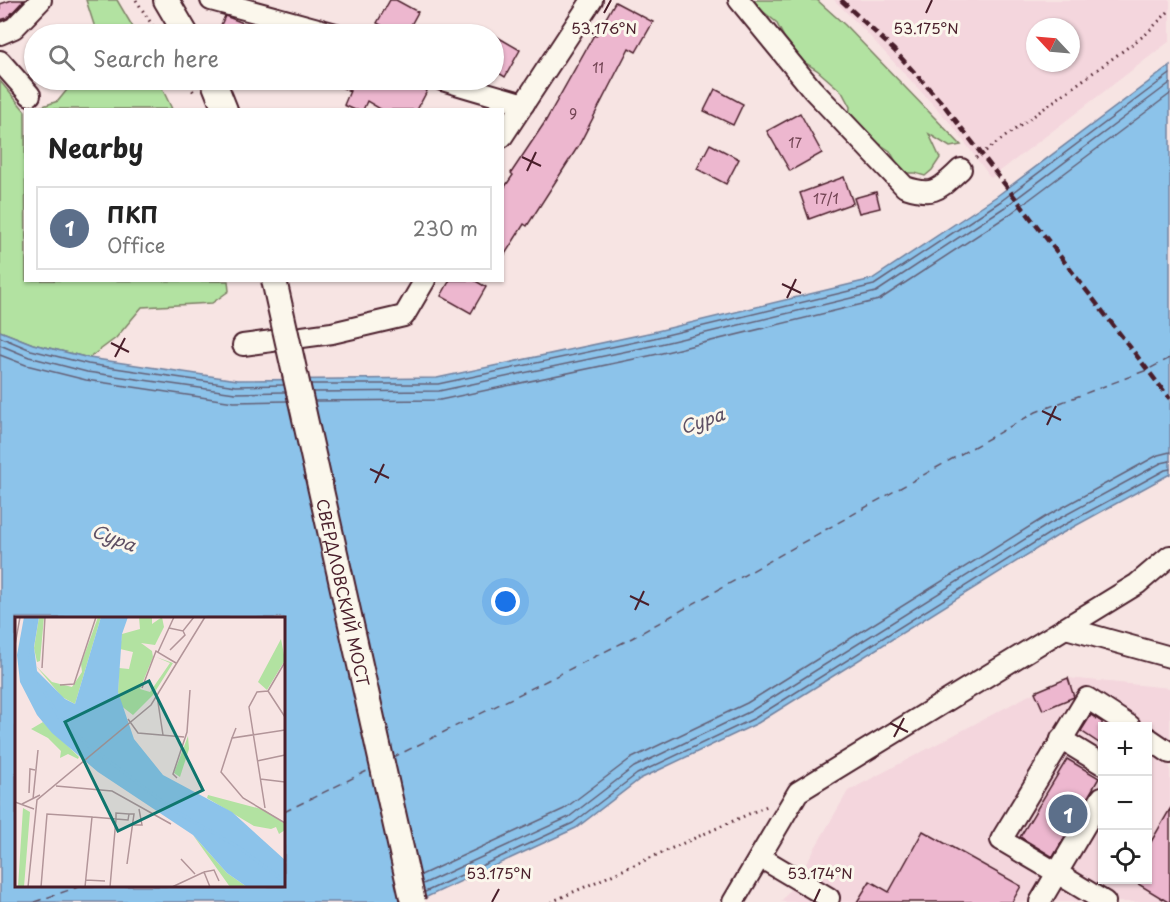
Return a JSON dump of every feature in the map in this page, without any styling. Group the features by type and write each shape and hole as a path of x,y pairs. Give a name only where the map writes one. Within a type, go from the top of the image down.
{"main road":[{"path":"166,0 180,24"},
{"path":"207,90 223,108"},
{"name":"СВЕРДЛОВСКИЙ МОСТ","path":"274,282 413,902"}],"street":[{"path":"0,34 14,28 41,0"},
{"path":"211,0 299,24"},
{"path":"504,134 592,0"},
{"path":"739,0 812,89 904,187 920,192 939,190 961,169"},
{"path":"0,61 24,88"},
{"path":"26,90 30,95"},
{"path":"476,90 524,104"},
{"path":"243,345 332,333 404,316 424,282"},
{"path":"733,902 798,792 1137,584 1170,556"},
{"path":"1066,628 1170,657"},
{"path":"1105,902 1001,840 1087,698 1124,722"},
{"path":"1061,739 1098,762"},
{"path":"1152,741 1170,753"},
{"path":"1040,902 1098,804"},
{"path":"760,857 829,898"}],"path":[{"path":"136,0 152,24"},
{"path":"961,169 1146,34 1170,10"},
{"path":"551,902 798,792"}],"shaded area":[{"path":"834,0 1170,0 1170,41 991,178 952,125"},
{"path":"1068,678 1170,688 1170,902 781,902 797,879 848,791 1035,692"}],"green space":[{"path":"86,0 117,0 131,24 94,24"},
{"path":"749,0 817,0 845,25 961,145 950,147 929,134 940,158 925,176 906,173 899,167 890,151 849,120 850,107 842,92 804,62 784,37 776,22"},
{"path":"0,81 24,110 24,282 228,282 229,291 212,303 142,307 116,338 89,358 33,344 0,331"},
{"path":"67,90 163,90 172,108 37,108 58,101"}],"water":[{"name":"Сура","path":"1170,66 1170,474 1057,536 758,723 640,779 576,828 416,902 0,902 0,331 33,344 89,358 237,380 437,378 653,332 872,279 997,196"}],"building":[{"path":"12,0 24,0 7,18 0,20 0,4"},
{"path":"390,0 396,0 418,12 411,24 377,23"},
{"path":"615,2 653,22 636,52 629,48 579,145 527,226 524,224 504,256 504,188 513,175 511,173 545,122 594,35 596,36"},
{"path":"225,16 246,24 221,24"},
{"path":"504,41 520,50 504,76"},
{"path":"715,89 743,104 733,125 704,111"},
{"path":"348,90 427,91 418,108 379,108 367,101 364,108 351,108 344,105 350,91"},
{"path":"800,113 822,153 790,171 767,131"},
{"path":"710,144 739,159 726,184 697,169"},
{"path":"844,177 853,203 809,219 800,193"},
{"path":"876,192 880,208 859,213 854,198"},
{"path":"449,282 477,282 486,287 471,313 441,296"},
{"path":"1068,678 1074,697 1043,710 1035,692"},
{"path":"1091,715 1102,722 1098,722 1098,742 1081,731"},
{"path":"1067,759 1098,777 1053,857 1020,837"},
{"path":"1170,809 1170,902 1138,884 1152,884 1152,840"},
{"path":"923,831 1021,886 1012,902 857,902 870,881 889,892"}],"ferry route":[{"path":"392,758 632,638 1036,412 1147,370 1170,358"},
{"path":"285,812 371,769"},
{"path":"34,902 78,887"}],"railway":[{"path":"841,0 894,50 943,104 1170,399"}],"place":[{"name":"ПКП","path":"1068,814"}]}
